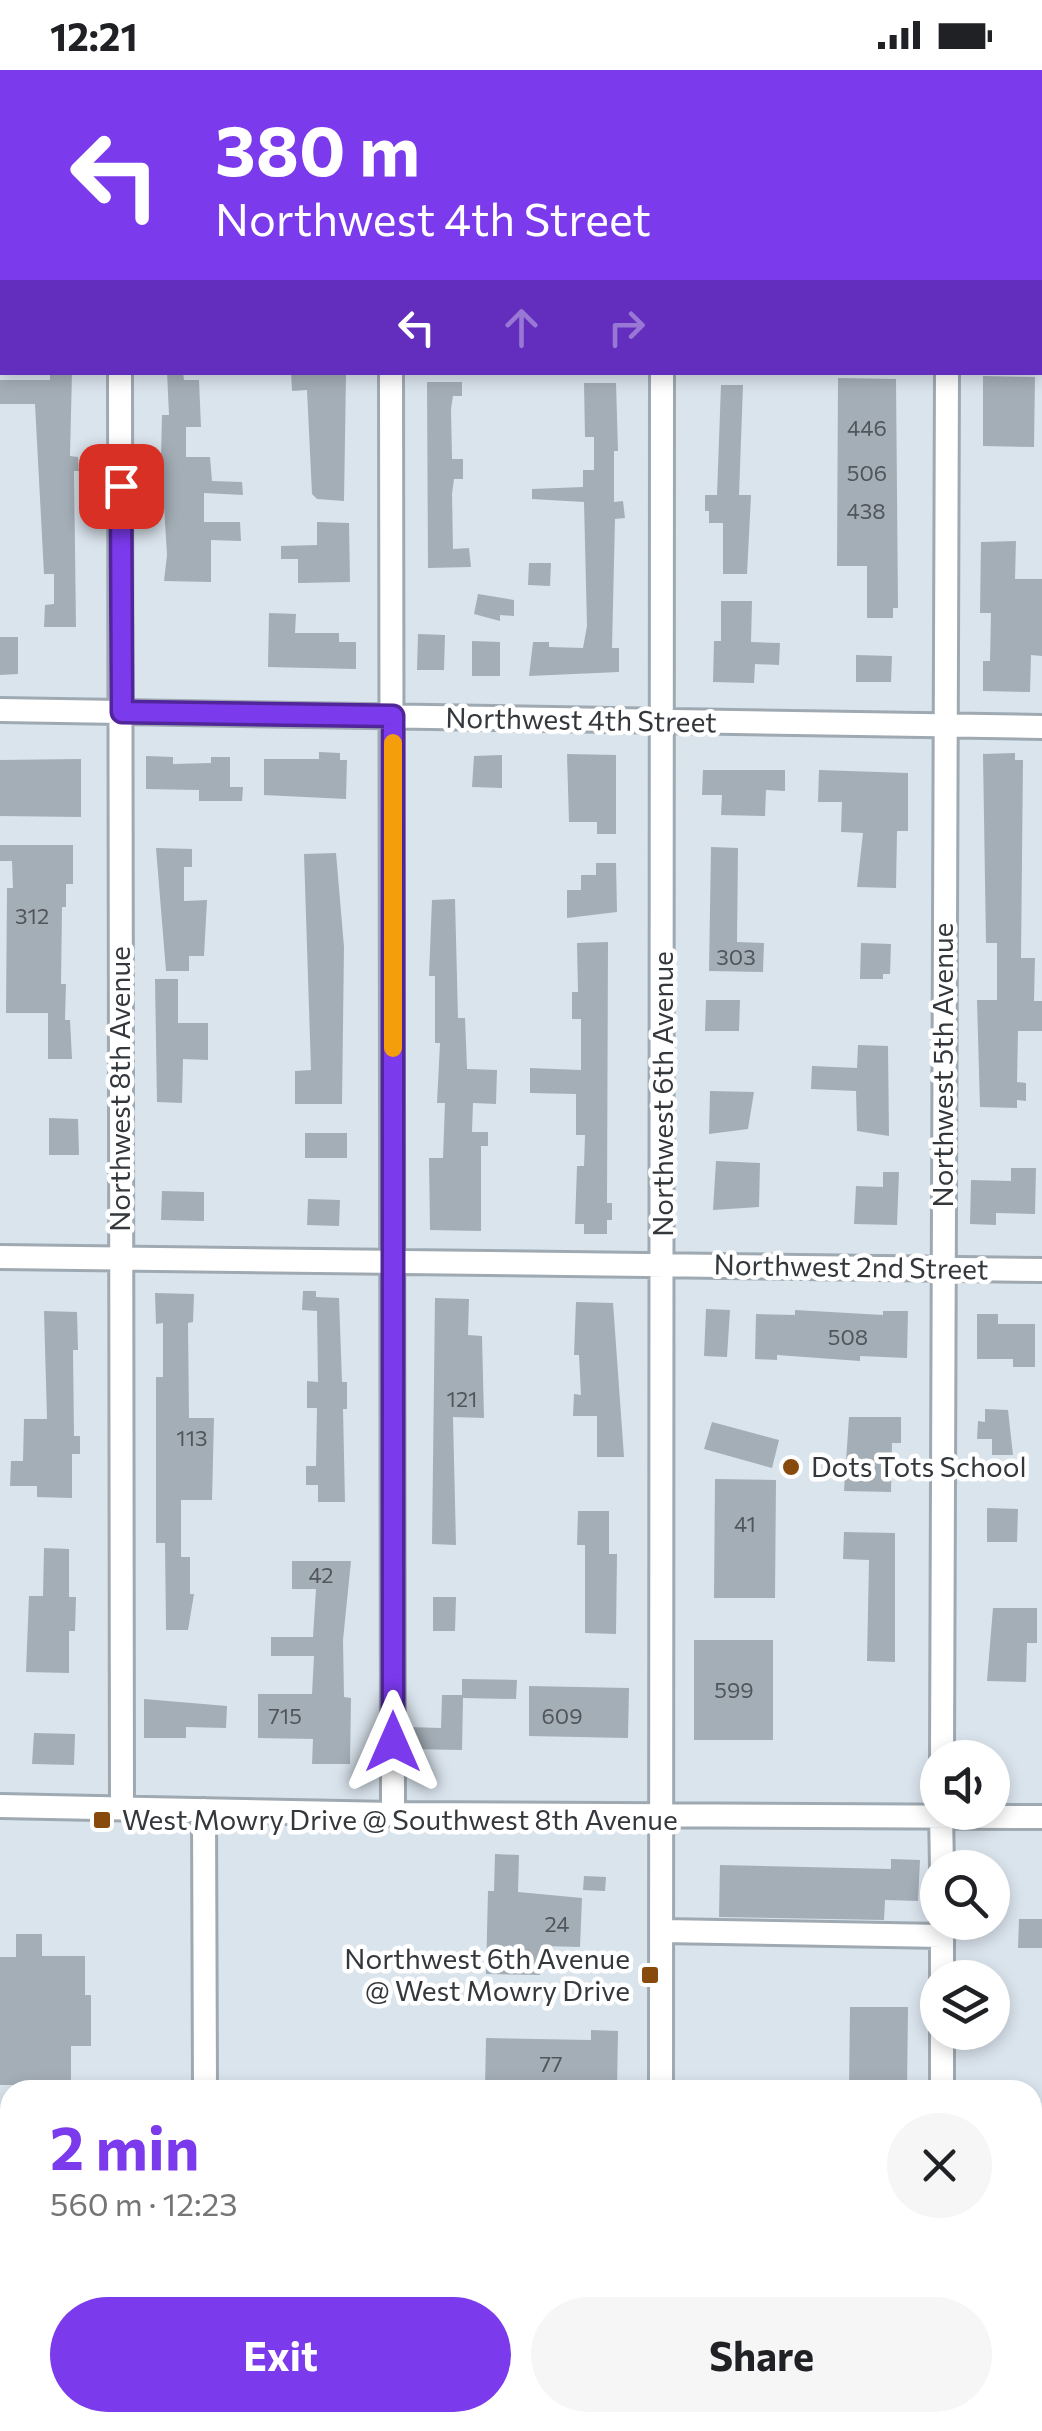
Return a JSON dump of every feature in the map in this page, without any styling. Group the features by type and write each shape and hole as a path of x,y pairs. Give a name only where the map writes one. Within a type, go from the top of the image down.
{"street":[{"name":"Northwest 8th Avenue","path":"120,375 122,1806"},
{"path":"391,375 393,1814"},
{"name":"Northwest 6th Avenue","path":"661,2080 662,375"},
{"name":"Northwest 5th Avenue","path":"942,1740 943,726 948,375"},
{"name":"Northwest 4th Street","path":"0,710 1042,727"},
{"name":"Northwest 2nd Street","path":"0,1257 1042,1270"},
{"path":"0,1806 393,1814 920,1815"},
{"path":"204,1810 206,2080"},
{"path":"1010,1816 1042,1817"},
{"path":"662,1930 920,1929"},
{"path":"942,2050 942,2080"}],"building":[{"path":"50,375 72,375 70,456 78,457 79,471 74,471 76,627 44,627 45,605 54,604 54,574 44,574 35,404 0,404 0,380 50,380"},
{"path":"167,375 199,380 201,427 186,427 186,457 210,457 212,481 242,482 243,495 204,493 204,522 240,522 241,541 211,540 211,582 164,581 167,555 162,415 169,415"},
{"path":"291,375 346,375 344,501 317,499 312,494 307,390 292,391"},
{"path":"983,376 1035,377 1034,447 983,446"},
{"path":"838,378 896,379 898,608 893,608 893,618 867,618 867,566 837,566"},
{"path":"427,382 462,382 462,396 453,396 451,409 452,459 463,459 463,479 454,479 452,494 453,549 469,548 471,567 428,568"},
{"path":"584,383 616,383 618,451 614,451 614,502 623,501 625,518 615,519 612,648 619,648 619,672 529,676 533,642 549,642 549,647 583,648 587,626 584,502 532,499 532,489 583,487 583,470 594,470 594,437 585,437"},
{"path":"721,385 743,385 739,495 751,495 747,574 723,574 723,523 709,523 709,511 705,511 705,495 717,495"},
{"path":"317,522 349,523 350,582 298,583 298,559 281,559 281,546 317,545"},
{"path":"1016,541 1015,579 1042,579 1042,656 1031,655 1030,692 983,691 983,661 990,661 991,613 980,613 981,542"},
{"path":"529,563 551,563 550,586 528,585"},
{"path":"478,594 514,600 514,616 500,615 500,621 474,614"},
{"path":"721,601 752,601 751,642 780,643 779,665 755,664 754,683 713,682 714,641 721,641"},
{"path":"269,613 296,614 295,633 339,633 339,642 356,642 356,669 268,667"},
{"path":"418,634 445,635 444,670 417,670"},
{"path":"0,637 18,637 18,674 0,675"},
{"path":"472,641 500,642 500,676 472,676"},
{"path":"856,655 892,656 891,682 856,682"},
{"path":"319,752 340,753 340,760 347,760 346,799 264,795 264,759 319,759"},
{"path":"1015,753 1015,760 1023,760 1021,958 1035,958 1034,1001 1042,1001 1042,1031 1018,1031 1017,1082 1026,1083 1026,1101 1017,1100 1017,1108 980,1107 977,1000 997,1000 997,943 986,943 983,754"},
{"path":"567,754 616,755 616,834 597,834 597,822 569,822"},
{"path":"502,755 502,788 472,787 474,756"},
{"path":"146,756 173,757 173,764 211,763 211,757 230,757 230,787 243,787 242,801 199,801 199,790 146,789"},
{"path":"81,759 81,817 0,816 0,760"},
{"path":"703,770 785,770 785,791 766,790 765,816 721,815 722,795 702,795"},
{"path":"819,770 908,773 908,831 897,831 896,888 857,887 863,833 841,832 842,802 818,802"},
{"path":"0,845 73,845 73,884 66,884 66,907 62,907 61,984 66,984 65,1020 70,1020 72,1059 48,1059 48,1013 6,1013 7,888 13,888 12,861 0,861"},
{"path":"711,847 738,848 737,942 764,943 763,972 709,971"},
{"path":"156,848 192,849 192,867 184,867 184,901 207,900 204,956 189,956 189,971 166,971"},
{"path":"336,853 344,947 342,1104 295,1104 295,1071 311,1070 304,854"},
{"path":"596,863 616,863 617,912 567,918 567,890 581,890 581,875 596,875"},
{"path":"455,899 458,1018 465,1018 467,1069 497,1070 496,1104 473,1103 472,1132 488,1132 488,1146 481,1146 481,1231 430,1230 429,1158 443,1158 445,1103 437,1103 440,1043 435,1043 435,976 429,976 432,900"},
{"path":"608,942 607,1203 612,1203 612,1220 607,1220 607,1234 584,1234 584,1224 575,1224 577,1166 584,1166 585,1135 576,1135 576,1094 530,1093 530,1068 581,1070 581,1019 572,1019 572,992 578,992 577,943"},
{"path":"861,943 891,944 890,974 883,974 883,979 860,979"},
{"path":"155,979 178,979 178,1023 208,1023 208,1060 183,1059 182,1103 157,1102"},
{"path":"706,1000 740,1000 739,1031 705,1031"},
{"path":"858,1045 888,1046 889,1136 857,1131 856,1091 811,1089 812,1066 857,1068"},
{"path":"710,1091 754,1092 748,1129 709,1134"},
{"path":"49,1118 78,1119 79,1155 49,1155"},
{"path":"305,1133 347,1133 347,1158 305,1158"},
{"path":"716,1161 760,1163 759,1207 713,1210"},
{"path":"1011,1168 1036,1168 1035,1214 996,1213 996,1225 970,1224 971,1180 1011,1181"},
{"path":"883,1172 899,1172 897,1225 854,1224 856,1186 883,1187"},
{"path":"162,1191 204,1192 204,1221 161,1220"},
{"path":"308,1199 340,1200 339,1226 307,1225"},
{"path":"303,1291 316,1291 316,1297 339,1298 342,1382 347,1382 347,1409 343,1409 345,1502 318,1502 318,1485 306,1485 306,1466 316,1466 317,1408 307,1408 307,1381 318,1382 317,1311 302,1310"},
{"path":"155,1293 194,1294 193,1322 188,1323 189,1418 214,1418 212,1500 181,1500 181,1557 190,1557 190,1594 194,1594 188,1630 166,1630 165,1543 156,1543 156,1377 163,1377 163,1323 156,1324"},
{"path":"435,1298 469,1299 468,1335 482,1336 484,1418 453,1417 456,1545 432,1544"},
{"path":"576,1302 613,1303 624,1457 597,1457 597,1416 573,1416 574,1394 581,1395 579,1355 574,1355"},
{"path":"706,1309 730,1310 727,1357 704,1356"},
{"path":"795,1310 883,1315 883,1311 908,1311 907,1358 860,1356 860,1361 777,1355 777,1360 755,1359 756,1314 795,1315"},
{"path":"44,1311 77,1312 78,1350 73,1350 74,1436 80,1436 80,1454 72,1454 72,1498 37,1497 37,1486 10,1486 11,1461 23,1461 24,1419 47,1419"},
{"path":"977,1314 998,1314 998,1324 1035,1324 1035,1367 1013,1367 1013,1359 977,1359"},
{"path":"985,1409 1008,1410 1013,1455 992,1455 992,1439 977,1439 978,1421 985,1422"},
{"path":"849,1417 901,1417 901,1443 892,1443 891,1492 844,1491"},
{"path":"712,1422 779,1440 772,1468 704,1449"},
{"path":"715,1479 776,1480 775,1598 714,1598"},
{"path":"987,1508 1018,1509 1017,1542 987,1542"},
{"path":"578,1511 609,1511 609,1554 617,1554 616,1634 585,1633 585,1545 577,1545"},
{"path":"844,1532 895,1533 895,1662 867,1661 869,1560 843,1559"},
{"path":"44,1548 69,1549 69,1597 76,1597 75,1631 69,1631 69,1673 26,1672 29,1596 43,1596"},
{"path":"292,1561 351,1561 343,1640 344,1697 351,1698 350,1764 312,1764 313,1739 258,1738 258,1694 312,1694 314,1656 271,1656 271,1637 313,1637 316,1589 292,1589"},
{"path":"433,1597 456,1597 455,1631 433,1631"},
{"path":"993,1608 1037,1608 1037,1643 1027,1643 1026,1682 987,1681"},
{"path":"694,1640 773,1640 773,1740 694,1740"},
{"path":"462,1679 517,1680 516,1699 463,1698 462,1750 408,1749 408,1727 441,1728 442,1695 462,1695"},
{"path":"529,1686 629,1688 628,1738 529,1736"},
{"path":"144,1699 227,1706 226,1728 186,1727 186,1738 144,1738"},
{"path":"34,1733 75,1734 74,1765 32,1764"},
{"path":"495,1854 519,1855 518,1892 582,1898 580,1947 541,1946 540,1975 486,1974 488,1891 494,1891"},
{"path":"891,1859 920,1860 918,1901 885,1900 884,1920 719,1917 720,1865 891,1869"},
{"path":"584,1876 606,1877 605,1891 583,1890"},
{"path":"1019,1919 1042,1919 1042,1948 1018,1948"},
{"path":"16,1934 42,1934 42,1956 85,1956 85,1995 91,1995 91,2046 71,2046 71,2080 0,2080 0,1957 16,1957"},
{"path":"850,2007 908,2007 907,2080 849,2080"},
{"path":"591,2030 618,2031 617,2080 485,2080 486,2038 591,2040"}],"slow traffic":[{"path":"393,743 393,1048"}],"place":[{"name":"Dots Tots School","path":"791,1467"},
{"name":"West Mowry Drive @ Southwest 8th Avenue","path":"102,1820"},
{"name":"Northwest 6th Avenue @ West Mowry Drive","path":"650,1975"}],"route":[{"path":"121,486 122,712 393,716 393,1742"}]}
